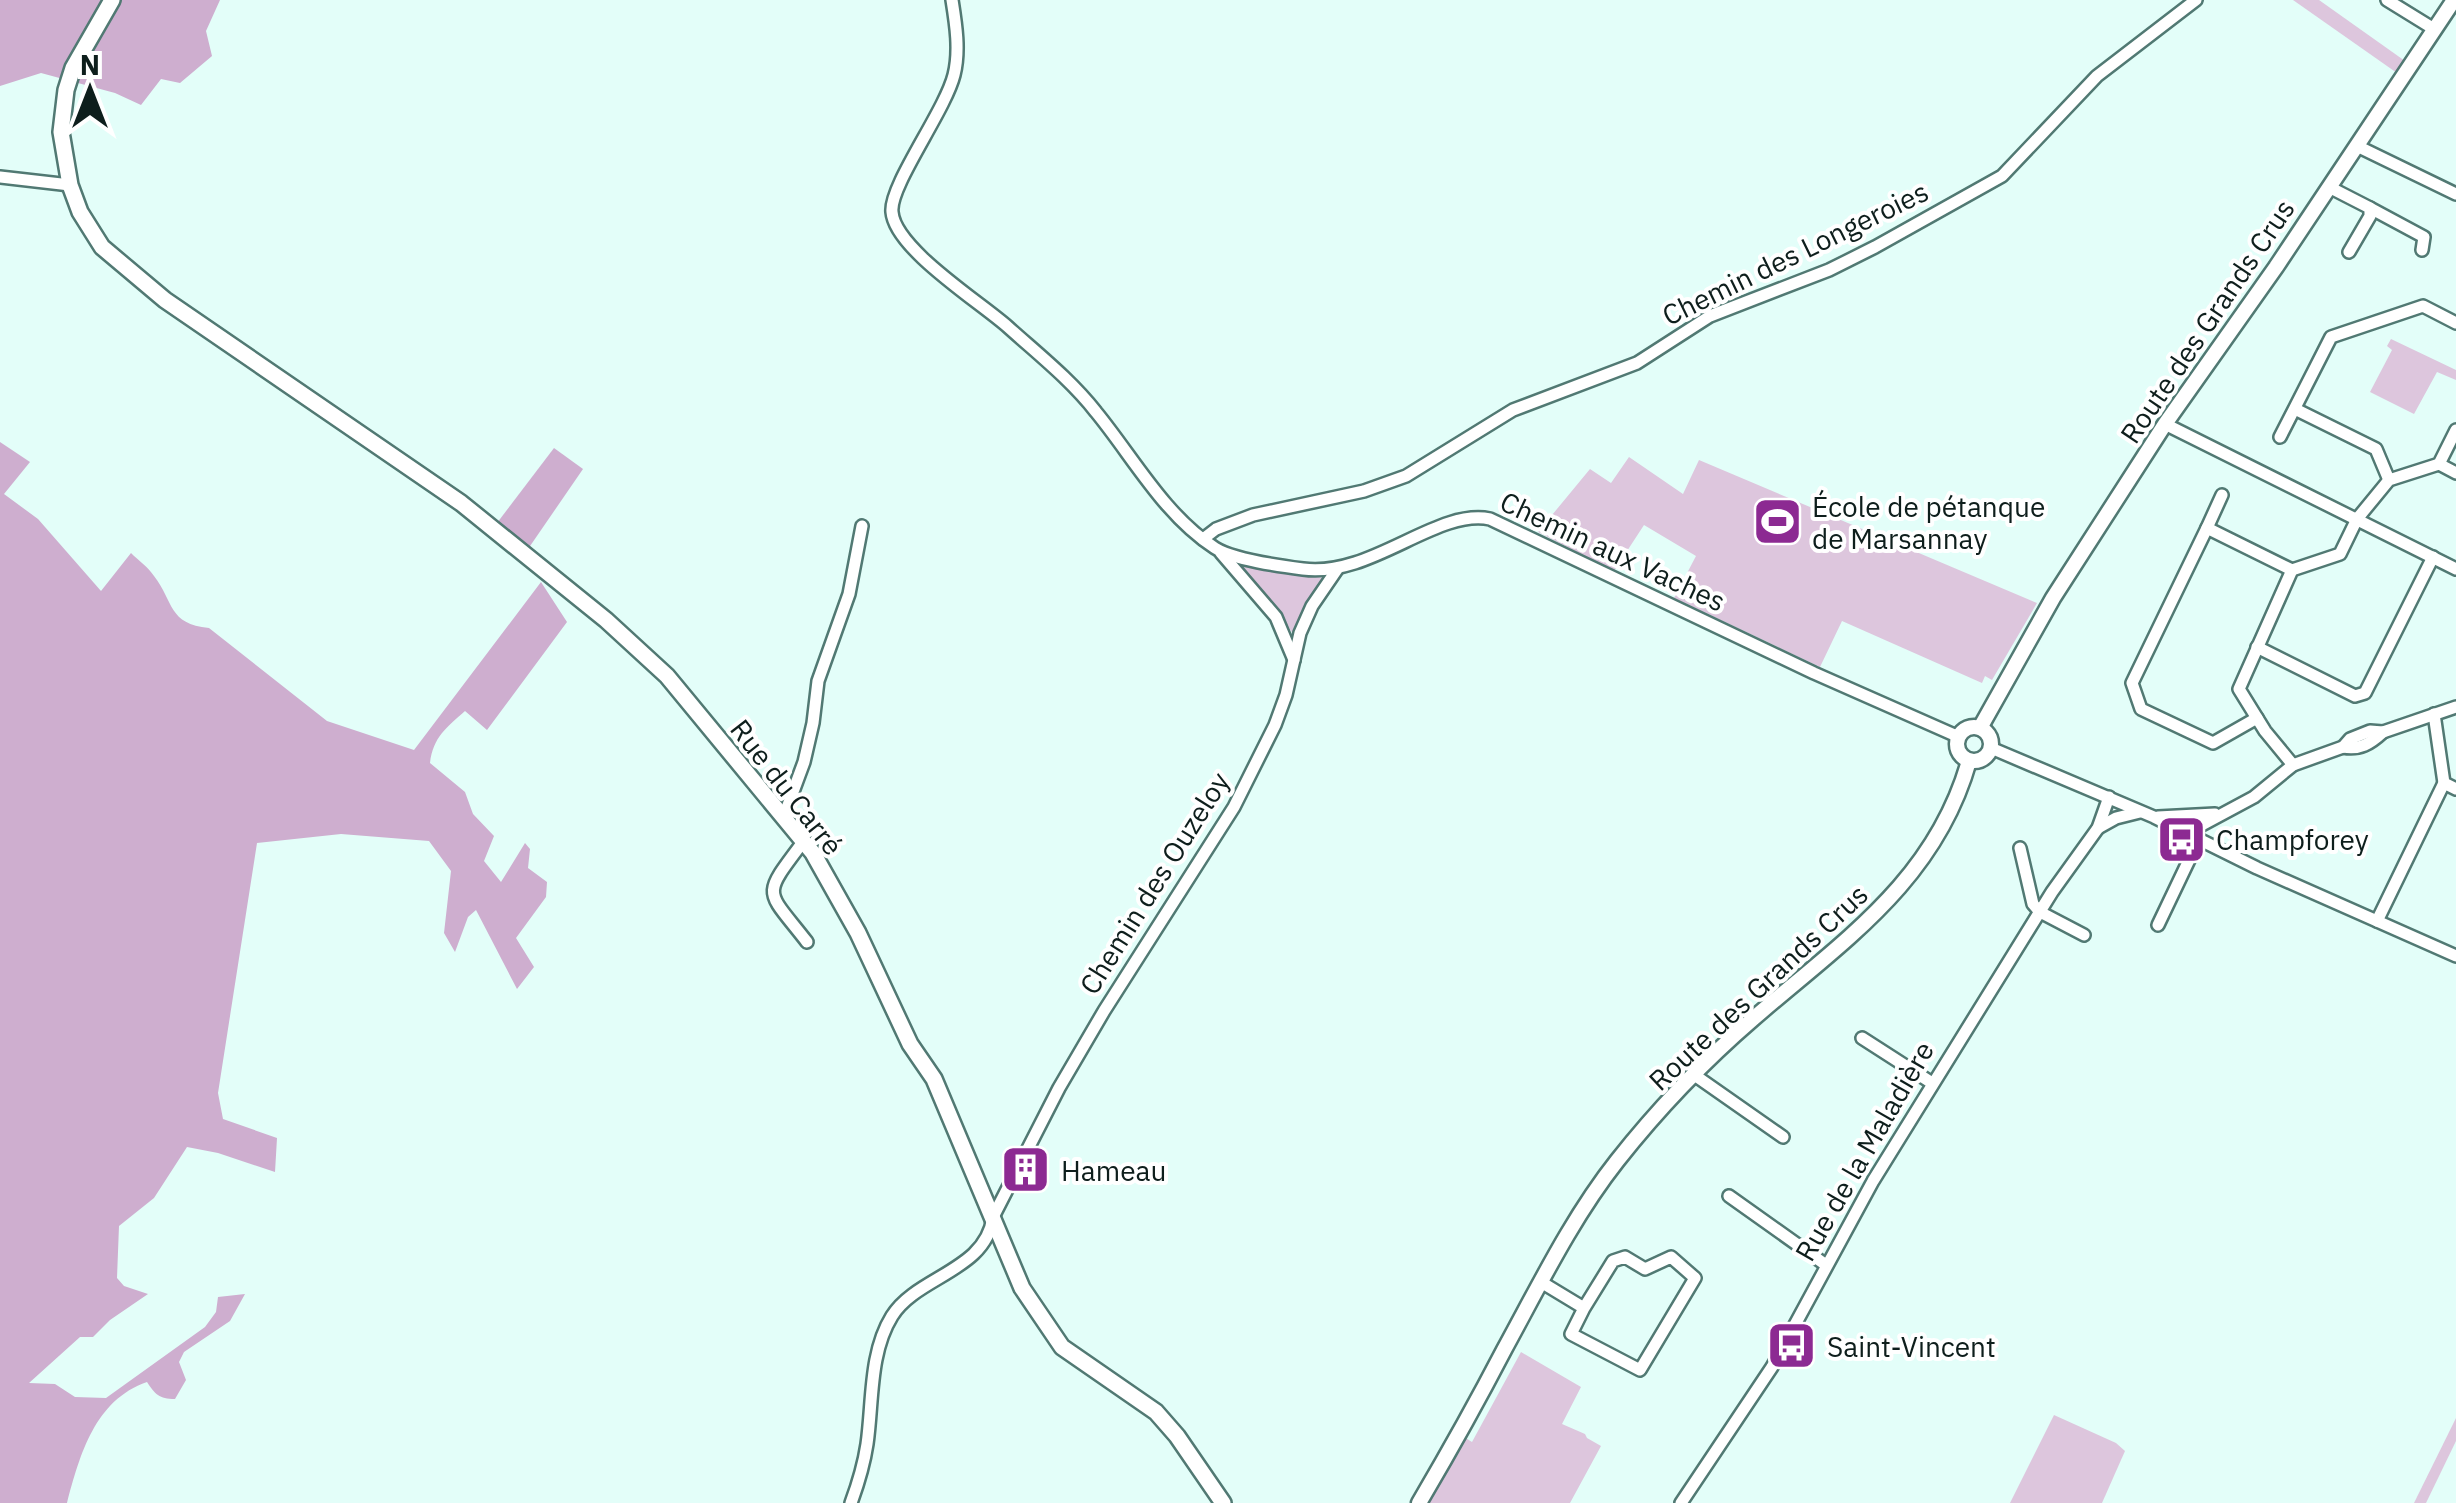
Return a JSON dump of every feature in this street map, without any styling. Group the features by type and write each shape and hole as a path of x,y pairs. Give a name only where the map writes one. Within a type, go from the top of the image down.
{"main road":[{"name":"Rue du Carré","path":"112,0 83,46 66,90 61,132 70,185 80,212 102,248 165,300 414,469 606,620 668,676 813,853 858,933 910,1044 934,1079 1022,1288 1062,1347 1156,1412 1223,1503"}],"street":[{"name":"Chemin aux Vaches","path":"952,0 957,46 954,77 892,203 897,229 909,244 996,316 1075,389 1167,502 1219,551 1309,570 1338,568 1377,556 1463,518 1490,518 1814,673 1959,737"},
{"name":"Chemin des Longeroies","path":"1203,539 1216,529 1253,515 1364,491 1406,476 1513,410 1637,363 1710,316 1829,270 1876,247 2002,176 2108,66 2196,0"},
{"path":"2387,0 2434,29"},
{"name":"Route des Grands Crus","path":"1980,728 2053,598 2165,424 2454,0"},
{"path":"2357,146 2456,194"},
{"path":"0,177 70,185"},
{"path":"2330,187 2424,237 2422,250"},
{"path":"2349,252 2370,216 2370,208"},
{"path":"2280,436 2330,336 2423,306 2456,323"},
{"path":"2294,408 2376,449 2388,480"},
{"path":"2165,424 2456,569"},
{"path":"2439,464 2456,430"},
{"path":"2208,528 2292,570 2340,554 2357,519 2388,480 2439,464 2456,473"},
{"path":"2222,495 2132,688 2140,709 2206,742 2220,741 2257,718"},
{"path":"784,816 804,762 818,681 849,594 862,526"},
{"path":"1219,551 1276,617 1294,660"},
{"path":"2257,648 2355,696 2365,693 2432,557"},
{"name":"Chemin des Ouzeloy","path":"851,1503 867,1444 880,1346 890,1319 919,1291 963,1263 991,1232 993,1217 1059,1088 1234,808 1275,725 1300,633 1312,606 1338,568"},
{"path":"2292,570 2239,684 2240,694 2293,766"},
{"path":"2158,925 2191,835 2200,826 2254,797 2293,766 2343,747 2357,748 2382,732 2456,707"},
{"path":"2376,921 2450,786 2434,714"},
{"path":"1980,728 1990,737 1991,748 1980,760 1969,760 1958,751 1959,737 1966,729 1980,728"},
{"path":"1991,748 2148,814 2456,956"},
{"name":"Route des Grands Crus","path":"1419,1503 1565,1238 1615,1164 1693,1074 1885,906 1942,829 1954,807 1969,760"},
{"path":"2114,799 2116,818"},
{"name":"Rue de la Maladière","path":"1682,1503 1772,1366 1932,1083 2114,799"},
{"path":"2148,814 2222,813"},
{"name":"Rue de la Maladière","path":"2098,828 2116,818 2148,814"},
{"path":"2183,816 2191,835"},
{"path":"803,842 772,883 772,897 807,942"},
{"path":"2020,848 2033,904 2040,912 2084,935"},
{"path":"1862,1038 1932,1083"},
{"path":"1693,1074 1783,1136"},
{"path":"1729,1196 1826,1265"},
{"path":"1625,1256 1645,1269 1671,1256 1695,1278 1640,1370 1571,1334 1584,1308 1613,1261 1625,1256"},
{"path":"1540,1282 1584,1308"}],"shaded area":[{"path":"0,0 220,0 206,31 212,56 180,83 161,79 141,105 115,93 41,73 0,86"},
{"path":"2293,0 2319,0 2405,61 2397,73"},
{"path":"2391,339 2456,370 2456,380 2437,372 2414,414 2370,392 2392,350 2387,346"},
{"path":"0,442 30,462 4,494 38,519 101,591 131,553 152,573 179,617 209,628 327,721 414,750 541,582 567,622 487,730 465,711 438,739 430,763 465,792 473,814 494,836 484,861 501,882 525,843 530,849 528,868 547,882 546,897 516,938 534,967 517,989 476,910 468,917 455,952 444,933 451,871 429,841 341,834 257,843 218,1093 223,1119 277,1138 275,1172 187,1147 154,1198 119,1226 117,1278 124,1286 148,1294 93,1337 80,1337 29,1383 55,1384 75,1397 106,1398 205,1327 216,1312 218,1297 245,1294 230,1321 184,1352 179,1362 186,1380 175,1399 158,1395 147,1382 129,1390 102,1415 84,1448 67,1503 0,1503"},
{"path":"554,448 583,469 528,549 497,523"},
{"path":"1629,457 1683,494 1699,460 2037,603 1992,680 1985,676 1982,683 1842,621 1820,667 1674,598 1696,556 1644,525 1614,571 1538,532 1590,469 1611,483"},
{"path":"1247,563 1324,578 1293,634 1276,608 1240,569"},
{"path":"1521,1352 1581,1387 1562,1424 1601,1446 1570,1503 1425,1503 1464,1437 1472,1442"},
{"path":"2054,1415 2116,1443 2125,1451 2102,1503 2010,1503"},
{"path":"2456,1418 2456,1441 2426,1503 2414,1503"}],"place":[{"name":"École de pétanque de Marsannay","path":"1777,522"},
{"name":"Champforey","path":"2181,839"},
{"name":"Hameau","path":"1026,1170"},
{"name":"Saint-Vincent","path":"1792,1346"}]}
